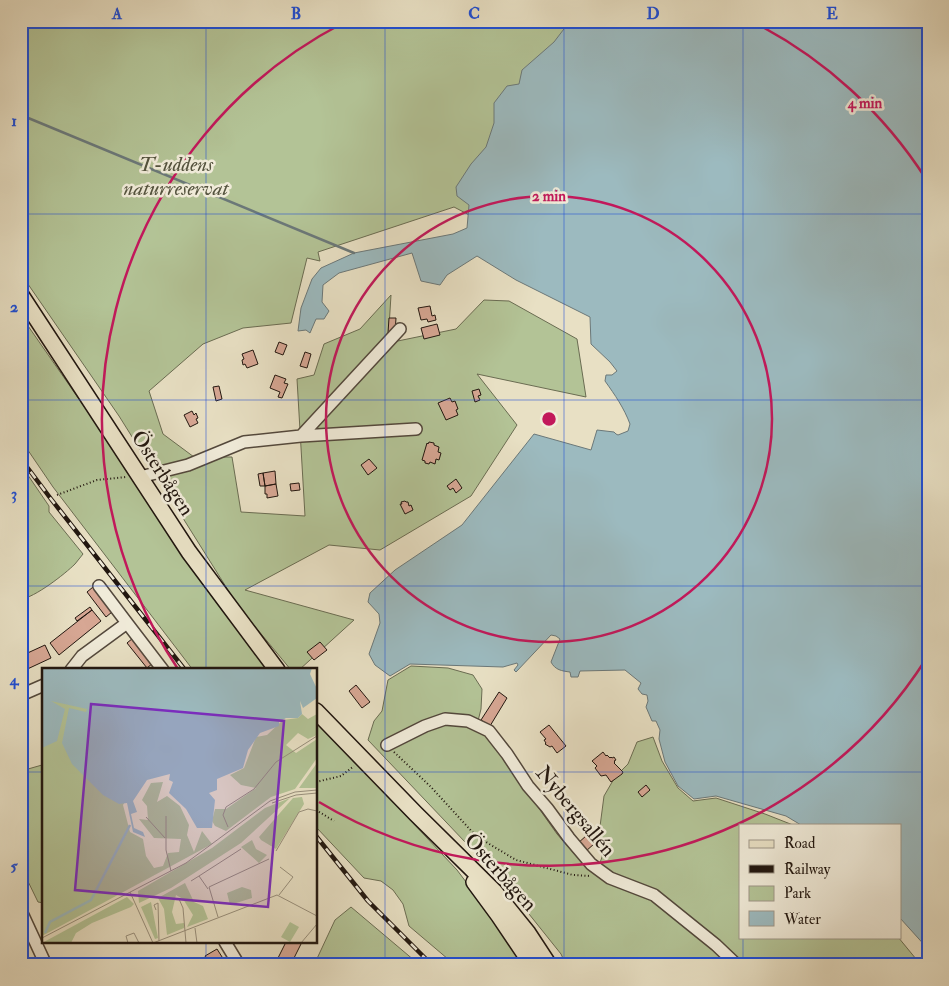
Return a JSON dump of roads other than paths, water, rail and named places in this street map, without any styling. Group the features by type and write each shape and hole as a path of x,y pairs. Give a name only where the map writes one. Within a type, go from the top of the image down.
{"main road":[{"name":"Österbågen","path":"21,295 189,552 276,668"},
{"name":"Österbågen","path":"318,713 494,891 528,934 549,965"},
{"name":"Österbågen","path":"416,814 471,878 532,965"}],"street":[{"path":"301,436 400,330"},
{"path":"140,477 188,465 244,442 301,436 416,430"},
{"path":"99,586 161,668"},
{"path":"73,668 82,656 127,623"},
{"path":"21,695 42,686"},
{"name":"Nybergsallén","path":"387,745 425,726 445,719 468,721 489,731 528,786 591,864 610,878 654,895 716,945 737,965"},
{"path":"23,917 46,965"},
{"path":"226,944 238,965"}],"water":[{"path":"570,21 928,21 928,949 902,920 902,824 799,824 786,816 716,796 694,799 678,786 665,762 659,739 660,730 656,721 652,721 646,707 647,695 642,694 638,689 641,683 625,670 580,671 578,677 571,677 570,672 562,671 551,662 560,639 551,635 516,672 514,670 518,665 517,663 503,667 410,664 390,676 375,665 369,654 380,623 379,614 368,602 370,593 395,570 462,525 534,434 591,450 597,430 614,432 618,435 628,431 630,424 628,418 605,381 606,375 612,375 617,371 591,344 590,317 516,280 477,256 447,275 440,285 421,281 412,253 339,273 323,285 322,302 329,311 324,319 316,319 310,333 306,330 298,331 301,308 312,279 321,268 354,253 453,234 467,228 469,205 457,196 456,187 471,164 486,147 494,123 494,103 507,86 519,84 522,70 554,42"}],"waterway":[{"path":"21,115 354,253"}],"railway":[{"path":"21,459 183,668"},
{"path":"318,838 368,901 432,965"}],"park label":[{"name":"T-uddens naturreservat","path":"176,176"}]}
